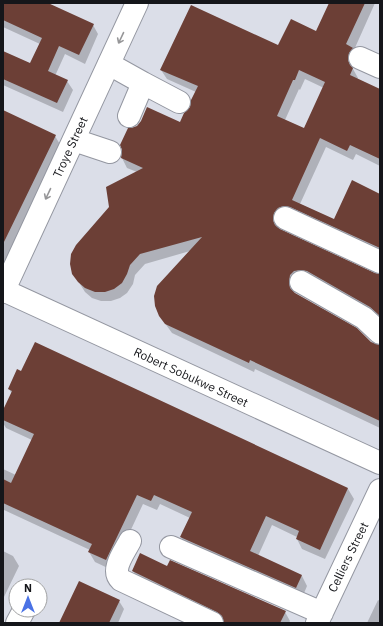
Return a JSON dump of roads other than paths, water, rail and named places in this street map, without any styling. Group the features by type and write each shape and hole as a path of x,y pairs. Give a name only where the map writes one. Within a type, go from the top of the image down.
{"street":[{"name":"Troye Street","path":"3,291 137,3"},
{"path":"360,58 380,67"},
{"path":"109,64 179,102"},
{"path":"129,116 143,83"},
{"path":"74,140 110,152"},
{"path":"285,218 380,262"},
{"path":"301,282 364,318 380,334"},
{"name":"Robert Sobukwe Street","path":"3,291 380,463"},
{"name":"Celliers Street","path":"319,618 380,490"},
{"path":"130,541 117,566 116,574 121,580 212,623"},
{"path":"171,547 319,618"}]}
